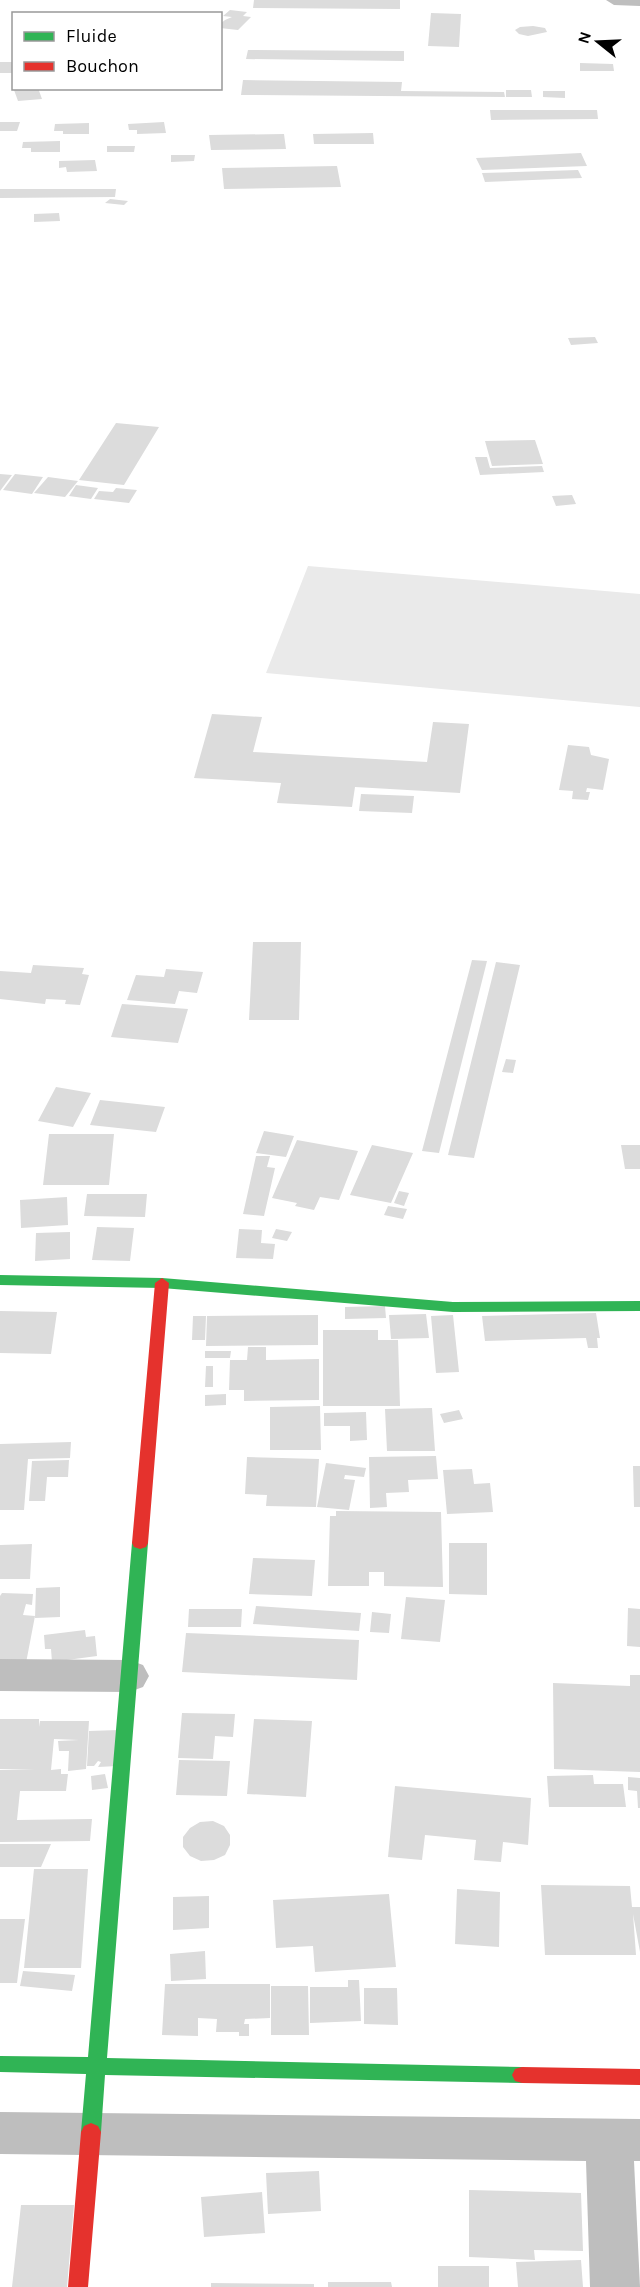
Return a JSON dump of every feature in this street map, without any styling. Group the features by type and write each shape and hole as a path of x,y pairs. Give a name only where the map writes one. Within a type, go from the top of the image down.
{"street":[{"path":"614,0 640,2"},
{"path":"0,1280 162,1283 453,1307 640,1306"},
{"path":"78,2287 162,1283"},
{"path":"0,1675 129,1676"},
{"path":"0,2064 640,2077"},
{"path":"0,2133 624,2140 615,2287"}],"shaded area":[{"path":"308,566 640,594 640,707 266,673"}],"building":[{"path":"254,0 400,0 400,9 253,8"},
{"path":"230,10 247,12 243,16 251,17 238,30 222,28 222,22 232,17 223,16"},
{"path":"431,13 461,14 459,47 428,46"},
{"path":"520,27 545,28 547,32 528,36 519,34 515,30"},
{"path":"248,50 404,51 404,61 246,59"},
{"path":"0,62 12,62 12,73 0,73"},
{"path":"580,63 613,64 614,71 580,71"},
{"path":"243,80 402,82 401,91 504,92 505,97 241,95"},
{"path":"14,90 39,90 42,99 18,101"},
{"path":"506,90 531,90 532,97 506,97"},
{"path":"543,91 565,91 565,98 543,97"},
{"path":"490,110 597,110 598,119 491,120"},
{"path":"0,122 20,122 17,131 0,131"},
{"path":"164,122 166,133 137,134 137,130 129,130 128,124"},
{"path":"89,123 89,134 63,134 63,131 54,131 55,124"},
{"path":"373,133 374,144 314,144 313,134"},
{"path":"284,134 286,149 211,150 209,135"},
{"path":"60,141 60,152 31,152 31,148 22,148 23,142"},
{"path":"107,146 135,146 134,152 107,152"},
{"path":"581,153 587,166 482,170 476,158"},
{"path":"171,155 195,155 194,161 171,162"},
{"path":"95,160 97,171 67,172 66,167 59,168 59,161"},
{"path":"337,166 341,187 224,189 222,168"},
{"path":"578,170 582,178 485,182 482,173"},
{"path":"0,189 116,189 115,197 0,198"},
{"path":"110,199 128,201 124,205 105,203"},
{"path":"59,213 60,221 34,222 34,214"},
{"path":"595,337 598,343 571,345 568,338"},
{"path":"116,423 159,427 124,485 79,480"},
{"path":"535,440 543,464 492,466 485,441"},
{"path":"475,457 487,457 490,468 542,466 544,472 480,475"},
{"path":"0,474 12,475 0,491"},
{"path":"15,474 43,477 32,494 3,490"},
{"path":"48,477 78,481 65,497 34,493"},
{"path":"76,485 98,488 91,499 69,496"},
{"path":"116,488 137,490 129,503 94,499 99,491 113,492"},
{"path":"572,495 576,504 556,506 552,496"},
{"path":"212,714 262,717 253,752 427,762 433,722 469,724 460,793 355,787 352,807 277,803 281,783 194,778"},
{"path":"568,745 589,747 591,755 609,759 603,790 587,788 586,792 590,792 588,800 572,799 573,791 559,790"},
{"path":"361,794 414,796 412,813 359,811"},
{"path":"253,942 301,942 299,1020 249,1020"},
{"path":"472,960 487,961 439,1153 422,1151"},
{"path":"496,962 520,965 474,1158 448,1155"},
{"path":"33,965 84,968 82,974 89,975 80,1005 65,1004 66,1000 46,999 45,1004 0,999 0,971 31,973"},
{"path":"166,969 203,972 197,993 179,991 175,1004 127,1000 136,975 164,977"},
{"path":"122,1004 188,1009 178,1043 111,1037"},
{"path":"506,1059 516,1060 513,1073 502,1072"},
{"path":"56,1087 91,1093 73,1127 38,1121"},
{"path":"100,1100 165,1107 156,1132 90,1125"},
{"path":"264,1131 294,1136 286,1157 256,1153"},
{"path":"49,1134 114,1134 109,1185 43,1185"},
{"path":"297,1140 358,1151 339,1200 320,1197 314,1210 295,1206 297,1203 272,1198"},
{"path":"372,1145 413,1153 391,1203 350,1195"},
{"path":"621,1145 640,1145 640,1169 625,1169"},
{"path":"256,1156 270,1156 267,1167 275,1168 264,1216 243,1214"},
{"path":"399,1191 409,1193 404,1206 394,1203"},
{"path":"87,1194 147,1194 145,1217 84,1216"},
{"path":"67,1197 68,1225 21,1228 20,1200"},
{"path":"388,1206 407,1209 403,1219 384,1215"},
{"path":"97,1227 134,1228 130,1261 92,1260"},
{"path":"239,1229 262,1230 261,1243 275,1244 273,1259 236,1258"},
{"path":"276,1229 292,1232 287,1241 272,1238"},
{"path":"70,1232 70,1259 35,1261 36,1233"},
{"path":"385,1306 386,1318 345,1319 345,1307"},
{"path":"0,1311 57,1312 51,1354 0,1353"},
{"path":"596,1313 600,1338 597,1338 598,1348 588,1348 586,1338 485,1341 482,1316"},
{"path":"426,1314 429,1338 391,1339 389,1315"},
{"path":"318,1315 318,1345 206,1346 207,1316"},
{"path":"453,1315 459,1372 436,1373 431,1316"},
{"path":"193,1316 206,1316 205,1340 192,1340"},
{"path":"323,1330 378,1330 378,1340 398,1340 400,1406 323,1406"},
{"path":"248,1347 266,1347 266,1360 319,1359 319,1400 244,1401 244,1390 229,1390 230,1360 247,1360"},
{"path":"205,1351 231,1351 230,1358 205,1358"},
{"path":"206,1366 213,1366 213,1387 205,1387"},
{"path":"226,1394 226,1405 205,1406 205,1395"},
{"path":"320,1406 321,1450 270,1450 270,1407"},
{"path":"432,1408 435,1451 387,1451 385,1409"},
{"path":"459,1410 463,1419 444,1423 440,1414"},
{"path":"366,1412 367,1440 350,1441 350,1426 324,1426 324,1413"},
{"path":"71,1442 70,1458 28,1459 24,1510 0,1510 0,1444"},
{"path":"436,1456 438,1479 408,1480 409,1492 386,1493 387,1507 370,1508 369,1457"},
{"path":"247,1457 319,1459 316,1507 266,1506 267,1495 245,1494"},
{"path":"69,1460 68,1477 47,1477 45,1501 29,1501 32,1461"},
{"path":"326,1463 366,1468 364,1477 345,1475 344,1479 355,1480 349,1510 317,1507"},
{"path":"633,1466 640,1466 640,1507 634,1507"},
{"path":"472,1469 474,1484 490,1483 493,1512 447,1514 443,1470"},
{"path":"336,1511 441,1512 443,1587 384,1586 384,1572 369,1572 369,1586 328,1586 330,1516 336,1516"},
{"path":"449,1543 487,1543 487,1595 449,1594"},
{"path":"32,1544 30,1579 0,1579 0,1545"},
{"path":"253,1558 315,1560 312,1596 249,1594"},
{"path":"60,1587 60,1617 35,1618 36,1588"},
{"path":"2,1593 33,1594 32,1605 26,1604 23,1615 35,1616 26,1663 0,1662 0,1596"},
{"path":"406,1597 445,1600 440,1642 401,1639"},
{"path":"256,1606 361,1613 359,1631 253,1624"},
{"path":"628,1608 640,1609 640,1647 627,1646"},
{"path":"189,1609 242,1609 241,1627 188,1627"},
{"path":"372,1612 391,1614 389,1633 370,1632"},
{"path":"85,1630 86,1637 95,1636 97,1656 52,1662 51,1649 45,1649 44,1635"},
{"path":"186,1633 359,1640 357,1680 182,1672"},
{"path":"630,1675 640,1675 640,1772 554,1769 553,1683 630,1686"},
{"path":"182,1713 235,1714 233,1737 215,1736 213,1759 178,1758"},
{"path":"0,1719 39,1719 39,1727 40,1721 89,1721 86,1769 68,1771 69,1751 59,1751 58,1741 79,1740 54,1739 51,1770 61,1769 61,1774 68,1774 66,1791 20,1791 17,1820 92,1819 90,1841 0,1842 0,1770 35,1769 0,1769"},
{"path":"254,1719 312,1721 306,1797 247,1794"},
{"path":"119,1730 117,1766 98,1767 101,1762 98,1761 94,1766 87,1766 89,1731"},
{"path":"179,1760 230,1761 227,1796 176,1795"},
{"path":"105,1774 108,1788 92,1790 91,1776"},
{"path":"593,1775 594,1784 623,1784 626,1807 549,1807 547,1776"},
{"path":"628,1777 640,1778 640,1808 638,1808 637,1791 628,1790"},
{"path":"395,1786 531,1798 528,1845 503,1842 501,1862 474,1860 476,1840 425,1835 422,1860 388,1857"},
{"path":"213,1821 224,1826 230,1835 230,1845 225,1855 214,1860 201,1861 190,1856 183,1847 183,1837 190,1828 200,1822"},
{"path":"0,1844 51,1844 41,1867 0,1867"},
{"path":"34,1869 88,1869 81,1968 24,1968"},
{"path":"541,1885 630,1886 632,1907 640,1907 640,1952 633,1914 636,1955 545,1955"},
{"path":"457,1889 500,1892 499,1947 455,1944"},
{"path":"389,1894 396,1967 315,1972 313,1946 276,1948 273,1900"},
{"path":"209,1896 209,1928 173,1930 173,1897"},
{"path":"0,1919 25,1919 17,1983 0,1983"},
{"path":"205,1951 206,1979 171,1981 170,1954"},
{"path":"23,1971 75,1975 72,1991 20,1986"},
{"path":"348,1980 359,1980 361,2021 310,2023 310,1987 348,1987"},
{"path":"165,1984 270,1984 270,2018 245,2019 244,2024 249,2024 249,2036 239,2036 239,2032 216,2032 217,2019 198,2018 198,2036 162,2035"},
{"path":"271,1986 308,1986 309,2035 271,2035"},
{"path":"364,1988 397,1988 398,2025 364,2024"},
{"path":"319,2171 321,2211 268,2214 266,2173"},
{"path":"469,2190 581,2193 583,2251 534,2250 535,2260 469,2257"},
{"path":"262,2192 265,2233 204,2237 201,2197"},
{"path":"21,2205 74,2205 67,2287 12,2287"},
{"path":"581,2260 583,2287 518,2287 516,2262"},
{"path":"438,2266 489,2266 489,2287 438,2287"},
{"path":"328,2282 391,2282 392,2287 328,2287"},
{"path":"211,2283 314,2284 314,2287 211,2287"}],"traffic: fast":[{"path":"0,1280 162,1283 453,1307 640,1306"},
{"path":"91,2132 140,1543"},
{"path":"0,2064 522,2075"}],"traffic: jam":[{"path":"140,1543 162,1283"},
{"path":"522,2075 640,2077"},
{"path":"78,2287 91,2132"}]}
